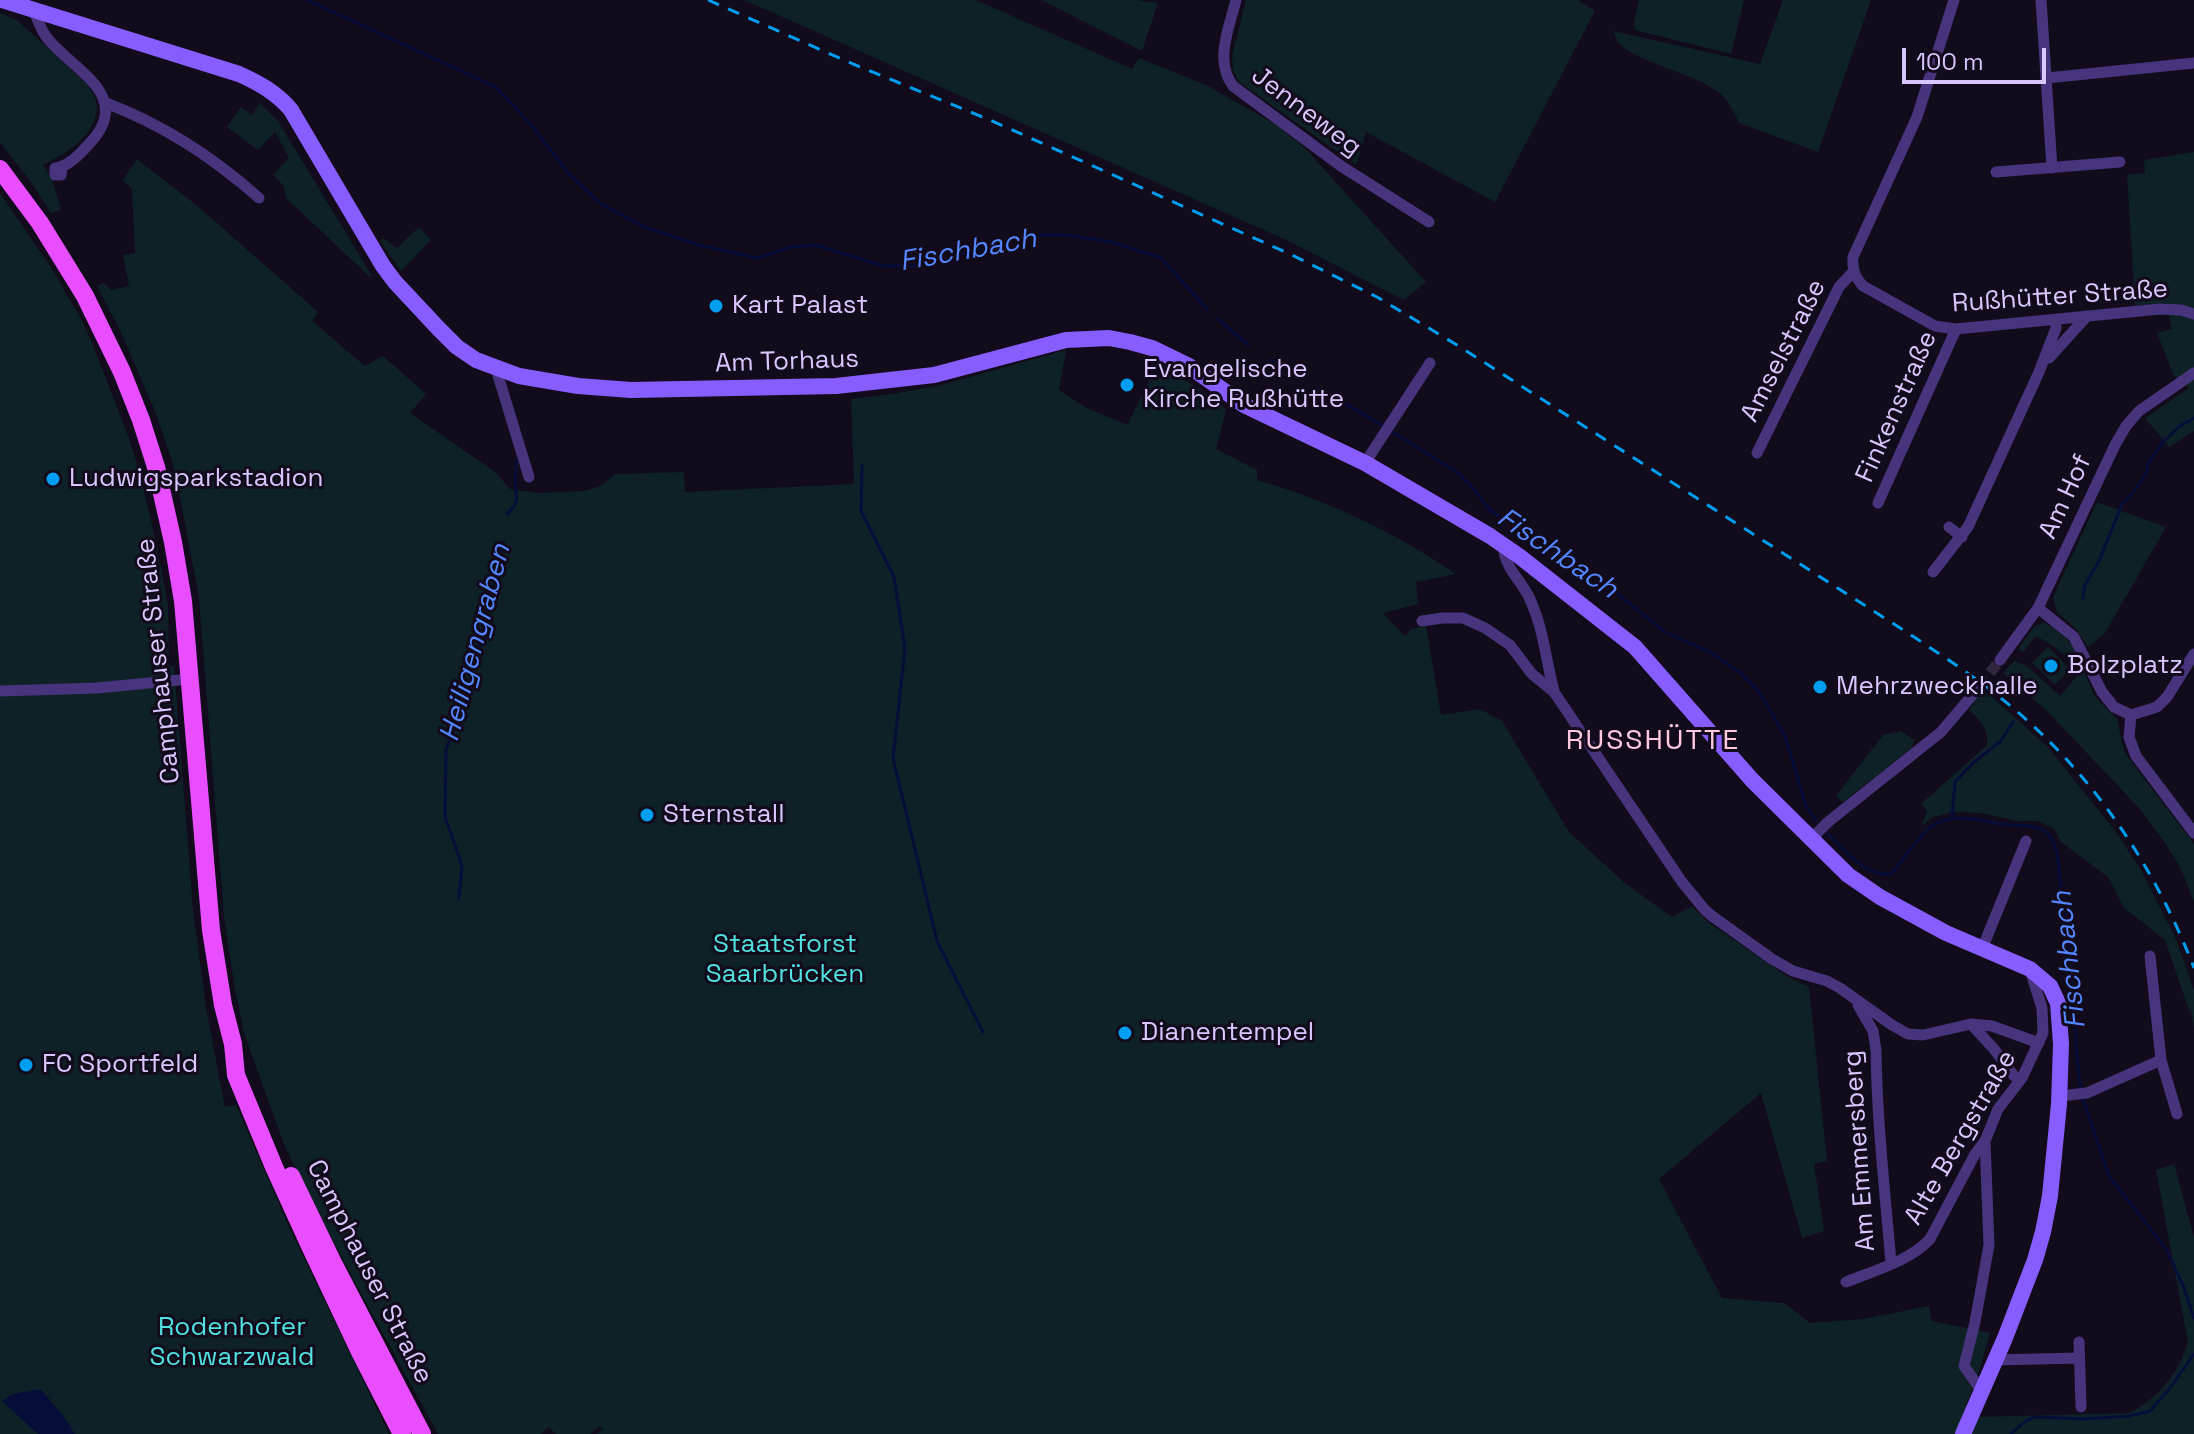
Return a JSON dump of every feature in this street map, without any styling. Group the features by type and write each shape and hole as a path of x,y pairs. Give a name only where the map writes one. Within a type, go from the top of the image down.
{"main road":[{"path":"2,0 34,11"},
{"name":"Am Torhaus","path":"34,11 239,74 271,91 291,110 395,282 457,347 496,369 531,379 631,390 836,386 934,375 1076,339 1109,338 1152,348 1199,372 1244,405 1365,463 1504,546 1635,647 1752,780 1815,835 1848,875 1946,933 2030,969"},
{"name":"Camphauser Straße","path":"0,169 40,223 85,296 134,401 156,467 183,601 211,930 236,1075 274,1167 360,1352 402,1434"},
{"path":"1963,1434 2035,1260 2043,1232 2054,1158 2060,1096 2058,1003 2050,986 2030,969"},
{"name":"Camphauser Straße","path":"233,1044 273,1140 422,1434"}],"street":[{"name":"Jenneweg","path":"1236,0 1223,56 1223,68 1233,86 1341,166 1429,222"},
{"path":"1853,272 1853,257 1858,244 1917,117 1954,0"},
{"path":"2041,0 2052,168"},
{"path":"34,11 42,32 93,82 106,103 100,131 62,168"},
{"path":"2047,78 2194,63"},
{"path":"106,103 134,113 187,142 231,173 259,198"},
{"path":"1996,172 2120,162"},
{"name":"Rußhütter Straße","path":"1853,272 1863,286 1935,326 1956,329 2160,309 2194,314"},
{"name":"Amselstraße","path":"1757,453 1839,287 1853,272"},
{"path":"2039,372 2087,316"},
{"path":"1933,572 1962,537 1982,499 2039,372 2056,328 2056,319"},
{"name":"Finkenstraße","path":"1878,503 1956,329"},
{"path":"1365,463 1430,363"},
{"path":"496,369 529,477"},
{"name":"Am Hof","path":"2000,660 2038,608 2126,426 2139,411 2194,373"},
{"path":"1949,527 1962,537"},
{"name":"Am Emmersberg","path":"1504,546 1504,556 1540,623 1554,692"},
{"path":"2038,608 2074,637 2102,692 2114,707 2131,715 2157,707 2190,670 2194,654"},
{"name":"Am Emmersberg","path":"1422,621 1463,618 1510,645 1532,674 1554,692 1672,868 1705,910 1772,959 1793,971 1827,981 1892,1025 1915,1036 1971,1024 1992,1026 2039,1043"},
{"path":"0,691 97,688 190,679"},
{"path":"1815,835 1941,732 1980,686"},
{"path":"2131,715 2129,737 2136,756 2194,833"},
{"path":"1982,949 2026,841"},
{"path":"2150,956 2161,1060 2177,1114"},
{"name":"Alte Bergstraße","path":"1846,1282 1923,1247 1930,1239 1985,1141 1998,1109 2022,1078 2043,1033 2044,1020 2030,969"},
{"name":"Am Emmersberg","path":"1850,995 1864,1013 1875,1040 1882,1179 1891,1263"},
{"name":"Alte Bergstraße","path":"1971,1024 2014,1076"},
{"path":"2060,1096 2082,1094 2161,1060"},
{"path":"1981,1390 1964,1366 1989,1245 1985,1141"},
{"path":"2079,1342 2081,1407"},
{"path":"1995,1360 2079,1358"}],"green space":[{"path":"744,0 976,0 1132,69 1139,58 1208,86 1275,124 1304,147 1426,282 1404,300 1284,239"},
{"path":"1041,0 1137,0 1158,3 1142,51"},
{"path":"1246,0 1578,0 1595,11 1495,202 1366,132 1356,165 1239,82 1233,70 1232,56"},
{"path":"1639,0 1744,0 1731,54 1635,30"},
{"path":"1783,0 1871,0 1818,152 1739,123 1728,102 1718,92 1625,49 1613,31 1760,64"},
{"path":"0,13 17,20 87,84 96,101 95,117 86,135 43,165 52,179 61,210 51,213 0,142"},
{"path":"260,103 278,121 372,276 286,198 284,186 273,175 289,158 275,132 258,150 227,127 241,107 252,115"},
{"path":"2194,152 2194,431 2169,447 2145,418 2189,388 2174,376 2157,333 2172,329 2166,303 2135,306 2127,175 2145,173 2144,160"},
{"name":"Staatsforst Saarbrücken","path":"137,159 200,208 318,312 312,321 365,366 383,356 426,394 410,413 495,472 510,489 538,493 583,491 601,486 615,474 684,472 685,492 854,484 851,399 941,385 1066,350 1059,390 1085,407 1127,425 1158,364 1204,392 1226,409 1216,449 1257,470 1257,480 1361,519 1456,574 1416,582 1418,604 1383,613 1405,636 1411,629 1426,626 1441,715 1480,709 1502,721 1569,832 1626,884 1672,917 1692,906 1708,922 1788,977 1809,987 1827,1161 1814,1164 1824,1231 1802,1238 1761,1093 1659,1179 1722,1298 1784,1303 1810,1323 1863,1319 1929,1306 1932,1321 1990,1333 1964,1412 1976,1417 2129,1413 2166,1384 2188,1342 2156,1170 2174,1164 2194,1237 2194,1434 597,1434 603,1429 600,1426 591,1434 556,1434 549,1427 541,1434 438,1434 285,1147 244,1033 224,917 199,598 180,496 156,414 120,330 97,286 104,283 111,290 129,286 123,255 135,253 132,189 123,180"},
{"name":"Rodenhofer Schwarzwald","path":"0,193 52,269 81,319 140,473 168,605 169,666 174,666 193,909 206,1008 225,1107 236,1105 289,1227 389,1434 0,1434"},
{"path":"419,227 431,240 401,271 380,241 383,238 397,248"},
{"path":"2097,502 2166,527 2105,633 2088,647 2076,629 2057,612 2053,597"},
{"path":"2043,622 2072,644 2095,697 2117,719 2124,751 2194,844 2194,901 2181,869 2140,809 2048,712 2003,673 2014,661 2027,666 2060,696 2077,676 2066,657 2036,636 2023,652 2018,649 2034,627"},
{"name":"Bolzplatz","path":"2048,647 2070,669 2055,685 2032,663"},
{"path":"1983,689 2048,747 2116,832 2141,870 2175,937 2194,990 2194,1027 2165,940 2124,908 2108,877 2061,842 2054,829 2038,821 1952,812 1933,817 1921,826 1927,811 1921,804 1987,745 1983,725 1969,710"},
{"path":"1901,731 1914,740 1912,748 1843,802 1836,796 1883,735"}],"shaded area":[{"path":"41,1389 75,1434 38,1434 2,1401 12,1394"}],"waterway":[{"name":"Fischbach","path":"307,0 496,87 533,127 568,173 600,203 644,227 699,245 757,258 791,247 815,245 884,266 914,266 1037,235 1066,235 1112,242 1161,258 1208,310"},
{"name":"Fischbach","path":"1218,319 1248,345"},
{"name":"Fischbach","path":"1271,360 1300,377"},
{"name":"Fischbach","path":"1319,388 1385,427"},
{"path":"2083,598 2085,585 2099,561 2122,504 2147,472 2147,465 2162,443 2194,418"},
{"name":"Fischbach","path":"1391,431 1458,473 1490,510 1525,528 1584,567 1665,632 1712,653 1742,674 1760,693 1785,736 1806,806 1816,820"},
{"name":"Heiligengraben","path":"507,514 517,499 516,459"},
{"path":"862,466 861,511 894,577 905,648 893,758 937,941 983,1032"},
{"name":"Heiligengraben","path":"459,898 462,865 445,817 446,750 474,670 503,542"},
{"path":"1952,817 1955,782 2001,741 2013,722"},
{"name":"Fischbach","path":"1828,834 1864,867 1882,874 1891,874 1923,834 1943,821 1957,818 2030,826 2048,834 2057,852 2067,922 2081,1088"},
{"name":"Fischbach","path":"2082,1096 2109,1176 2166,1249 2194,1318"},
{"name":"Fischbach","path":"2011,1434 2034,1417 2085,1419 2150,1411 2194,1354"}],"tunnel":[{"path":"1980,686 2000,660"}],"railway":[{"path":"708,0 990,120 1292,255 1377,297 1908,633 2000,698 2071,764 2142,860 2179,931 2194,968"}],"place":[{"name":"Kart Palast","path":"716,306"},
{"name":"Evangelische Kirche Rußhütte","path":"1127,385"},
{"name":"Ludwigsparkstadion","path":"53,479"},
{"name":"Bolzplatz","path":"2051,666"},
{"name":"Mehrzweckhalle","path":"1820,687"},
{"name":"Sternstall","path":"647,815"},
{"name":"Dianentempel","path":"1125,1033"},
{"name":"FC Sportfeld","path":"26,1065"}],"district":[{"name":"RUSSHÜTTE","path":"1653,741"}]}
